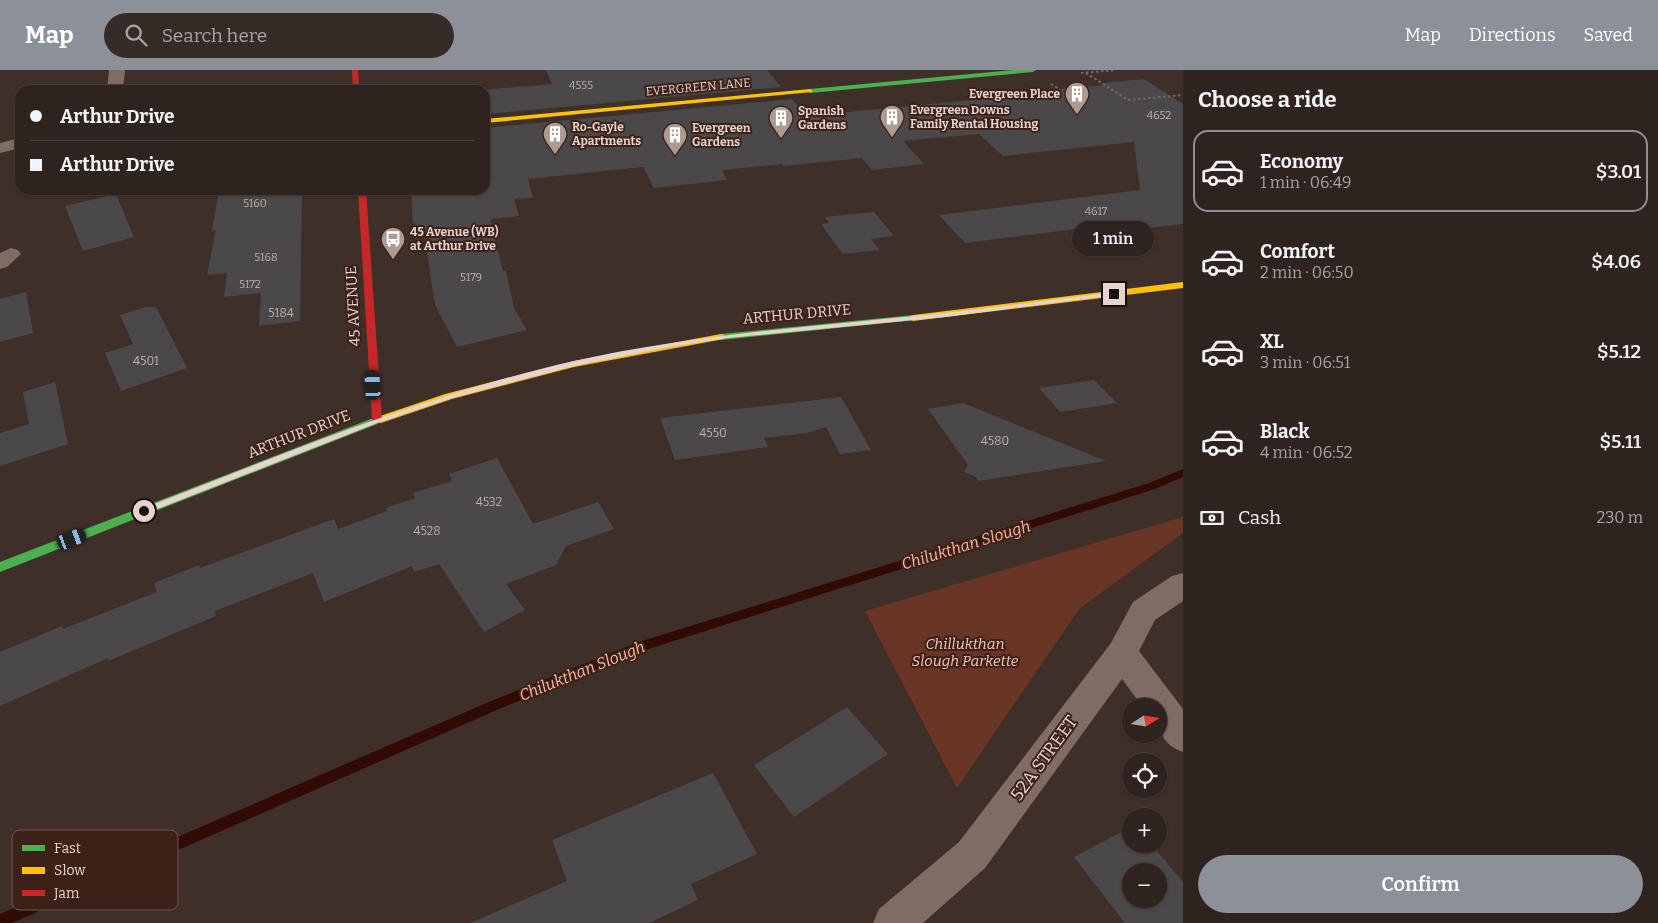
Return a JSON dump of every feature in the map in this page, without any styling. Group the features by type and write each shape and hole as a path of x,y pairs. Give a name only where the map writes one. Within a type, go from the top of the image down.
{"street":[{"path":"115,85 116,70"},
{"path":"356,70 356,85"},
{"name":"EVERGREEN LANE","path":"490,120 1033,70"},
{"path":"0,148 15,144"},
{"name":"45 AVENUE","path":"362,195 373,385 377,420"},
{"name":"ARTHUR DRIVE","path":"0,567 377,420 450,396 539,372 669,345 745,334 945,315 1183,284"},
{"name":"52A STREET","path":"893,923 972,855 1122,653 1144,611 1183,586"},
{"path":"1122,653 1183,736"}],"path":[{"path":"1081,73 1116,70"},
{"path":"1086,73 1128,100 1183,95"}],"green space":[{"name":"Chillukthan Slough Parkette","path":"1183,517 1183,533 1079,609 957,788 865,611"}],"building":[{"path":"546,70 767,70 781,87 490,114 490,89 552,84"},
{"path":"1144,79 1183,104 1183,224 1115,232 1109,230 1098,232 1092,227 965,243 939,215 1140,190 1134,142 1003,156 979,134 903,141 924,164 872,170 862,158 784,166 782,164 722,170 727,180 654,188 643,167 528,179 533,198 514,199 519,216 490,219 503,271 506,271 514,308 527,330 457,347 435,305 424,233 415,232 415,223 413,224 411,195 490,195 490,128 792,99 806,116 1014,96 1012,93 1106,85 1103,83"},
{"path":"116,195 134,237 83,251 65,206"},
{"path":"218,195 302,195 300,321 259,326 261,293 224,297 227,273 207,275 216,230 212,231"},
{"path":"874,212 894,236 871,239 880,250 843,254 821,224 829,223 825,217"},
{"path":"26,292 33,333 0,342 0,299"},
{"path":"146,307 156,307 187,368 121,391 105,353 133,344 120,315"},
{"path":"1094,380 1117,403 1060,412 1039,388"},
{"path":"55,382 68,444 0,466 0,433 29,424 23,392"},
{"path":"841,397 871,450 840,454 826,427 807,433 764,438 768,447 675,460 660,418"},
{"path":"963,403 1106,461 978,481 976,477 964,472 968,465 928,409"},
{"path":"497,458 533,524 598,502 614,529 566,546 556,565 506,584 525,610 484,632 439,564 414,572 412,566 324,602 313,573 215,611 216,616 108,661 108,658 0,706 0,652 62,626 63,629 157,592 154,583 199,565 200,568 334,519 338,529 387,511 386,508 415,498 413,493 452,481 449,474"},
{"path":"847,707 888,754 794,817 754,765"},
{"path":"713,773 757,854 691,884 698,900 649,923 470,923 567,881 552,840"},
{"path":"1122,832 1122,853 1159,853 1167,863 1183,882 1183,923 1125,923 1074,857"}],"waterway":[{"name":"Chilukthan Slough","path":"178,843 495,705 643,646 1152,486 1183,473"},
{"name":"Chilukthan Slough","path":"0,921 25,910"}],"traffic: fast":[{"path":"810,91 1033,70"},
{"path":"721,337 913,318"},
{"path":"0,567 381,419"}],"traffic: slow":[{"path":"490,121 810,91"},
{"path":"913,318 1183,285"},
{"path":"381,419 449,396 574,364 721,337"}],"traffic: jam":[{"path":"355,70 356,85"},
{"path":"362,195 377,420"}],"place":[{"name":"Evergreen Place","path":"1077,115"},
{"name":"Evergreen Downs Family Rental Housing","path":"892,138"},
{"name":"Spanish Gardens","path":"781,139"},
{"name":"Ro-Gayle Apartments","path":"555,155"},
{"name":"Evergreen Gardens","path":"675,156"},
{"name":"45 Avenue (WB) at Arthur Drive","path":"393,260"}],"route":[{"path":"144,511 377,420 474,389 574,364 669,345 728,336 884,322 1114,294"}]}
